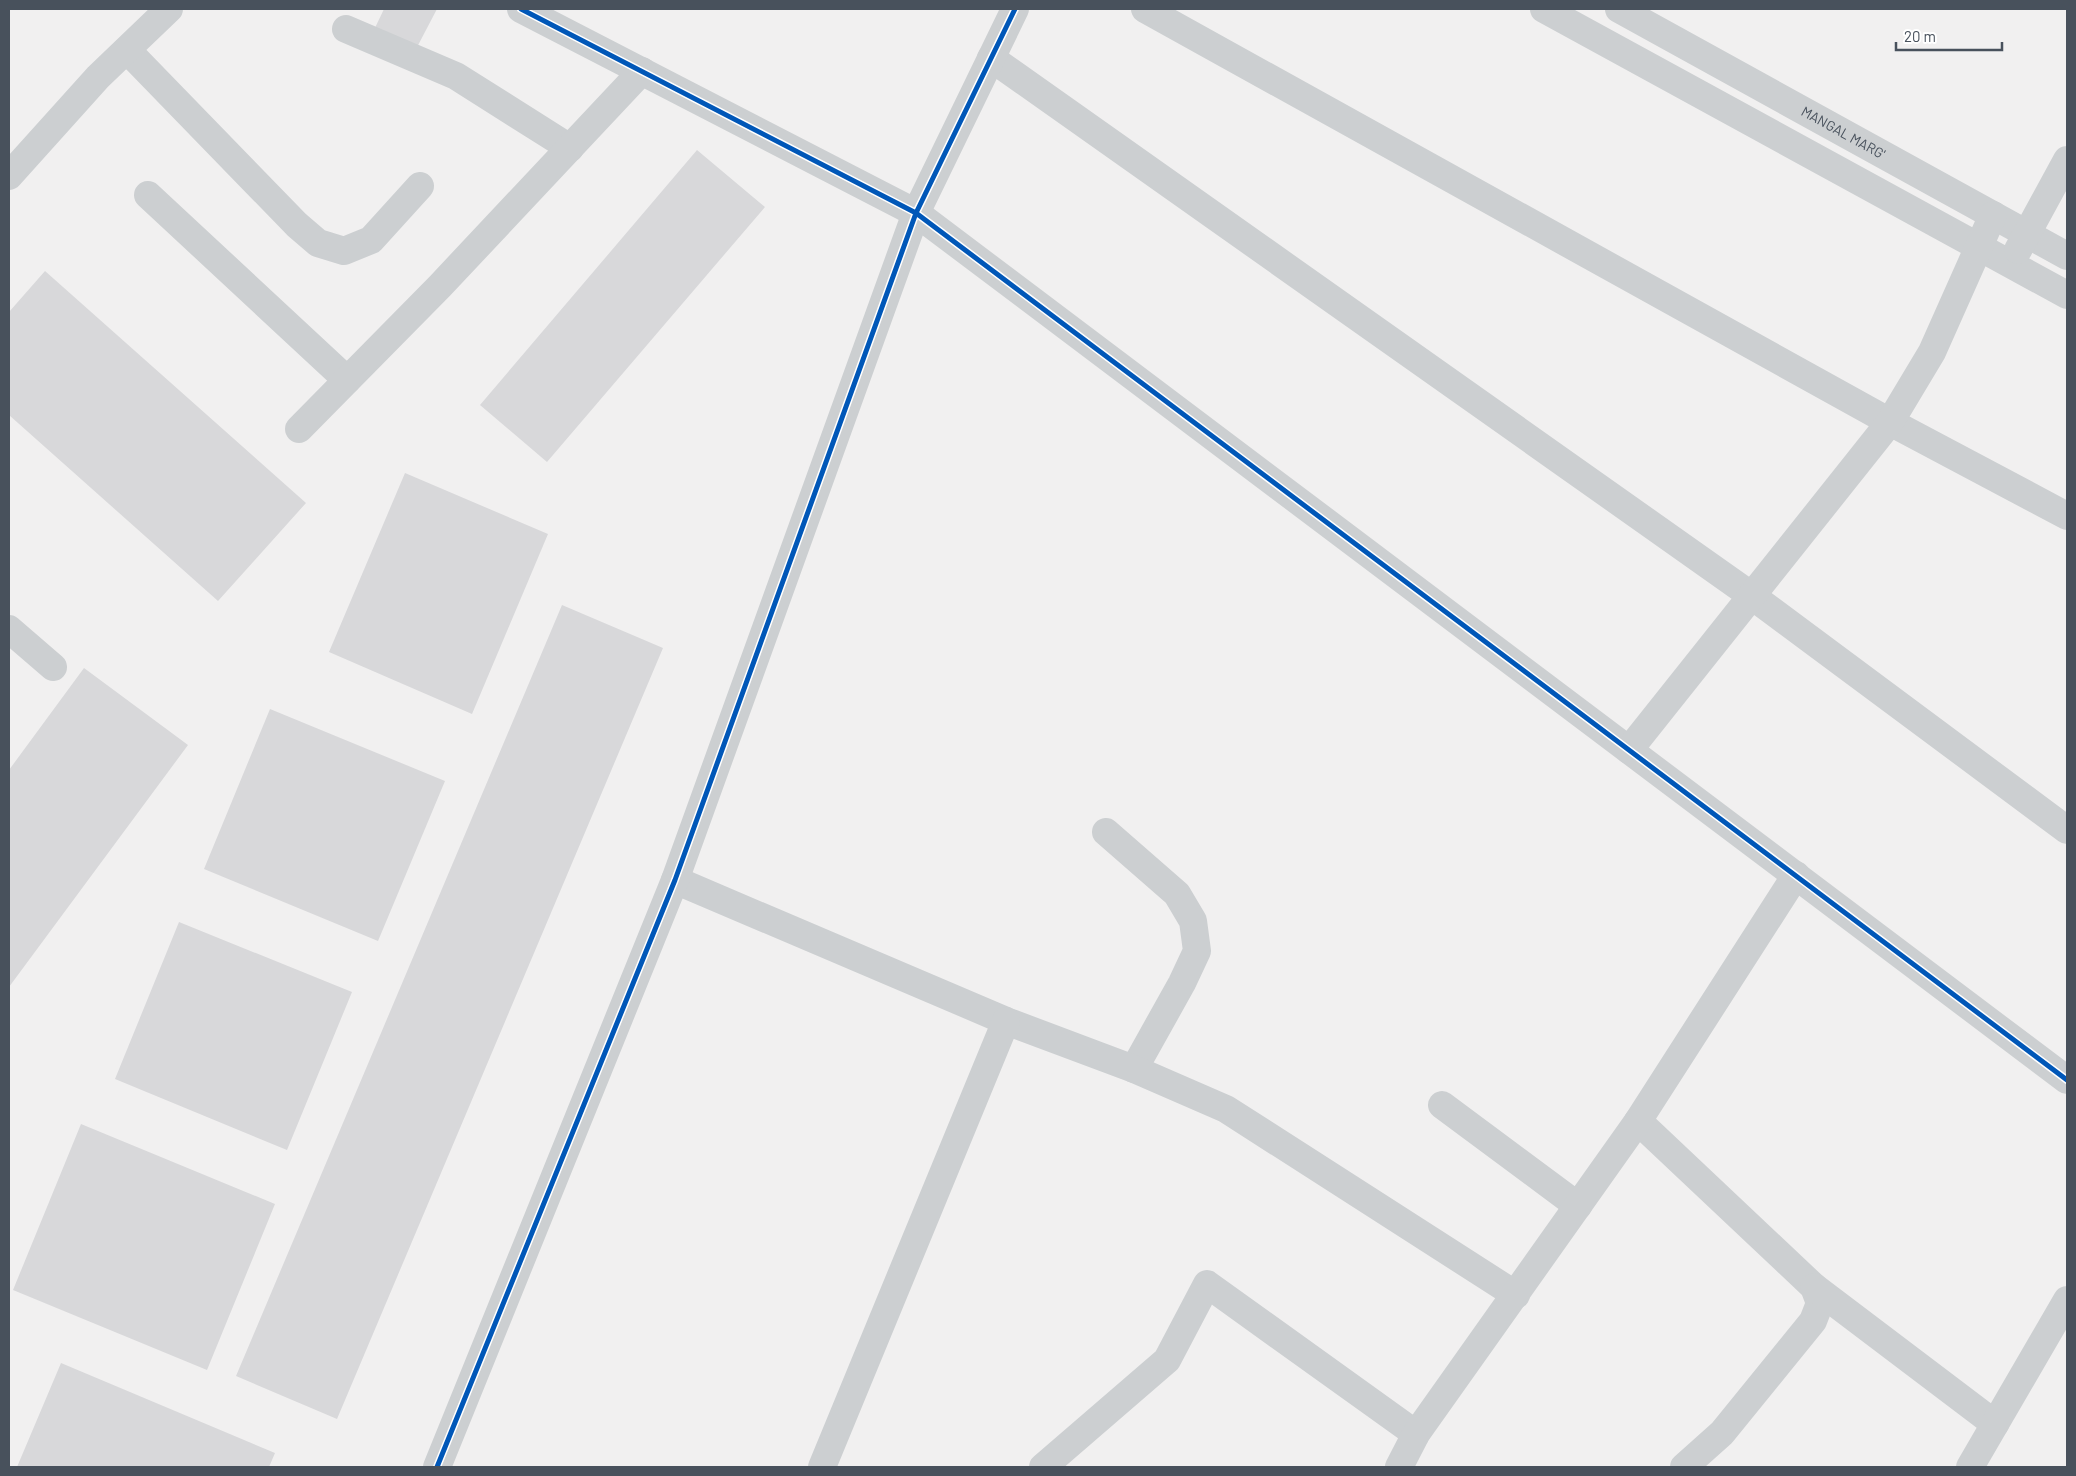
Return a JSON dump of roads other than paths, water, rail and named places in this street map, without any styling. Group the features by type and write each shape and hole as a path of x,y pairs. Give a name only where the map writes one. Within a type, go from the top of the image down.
{"street":[{"path":"9,176 98,77 169,9"},
{"path":"521,9 916,213 2067,1080"},
{"path":"437,1467 675,880 916,213 1015,9"},
{"path":"1145,9 1890,422 2067,516"},
{"path":"1544,9 2067,295"},
{"name":"MANGAL MARG'","path":"1619,9 2067,256"},
{"path":"346,29 456,76 570,148"},
{"path":"127,50 296,225 318,243 344,251 371,240 420,186"},
{"path":"991,58 1752,596 2067,830"},
{"path":"299,429 440,286 642,71"},
{"path":"2011,265 2067,160"},
{"path":"148,195 347,380"},
{"path":"1629,750 1890,422 1932,352 1993,215"},
{"path":"9,630 53,667"},
{"path":"1106,832 1177,894 1193,921 1197,951 1182,983 1134,1069"},
{"path":"1400,1467 1416,1434 1638,1120 1796,876"},
{"path":"675,880 1006,1021 1134,1069 1226,1109 1516,1295"},
{"path":"822,1467 1006,1021"},
{"path":"1442,1105 1578,1206"},
{"path":"1638,1120 1814,1287 1995,1424"},
{"path":"1047,1466 1167,1360 1207,1284 1416,1434"},
{"path":"1684,1467 1722,1433 1813,1321 1820,1303 1814,1287"},
{"path":"1970,1467 2067,1300"}]}
